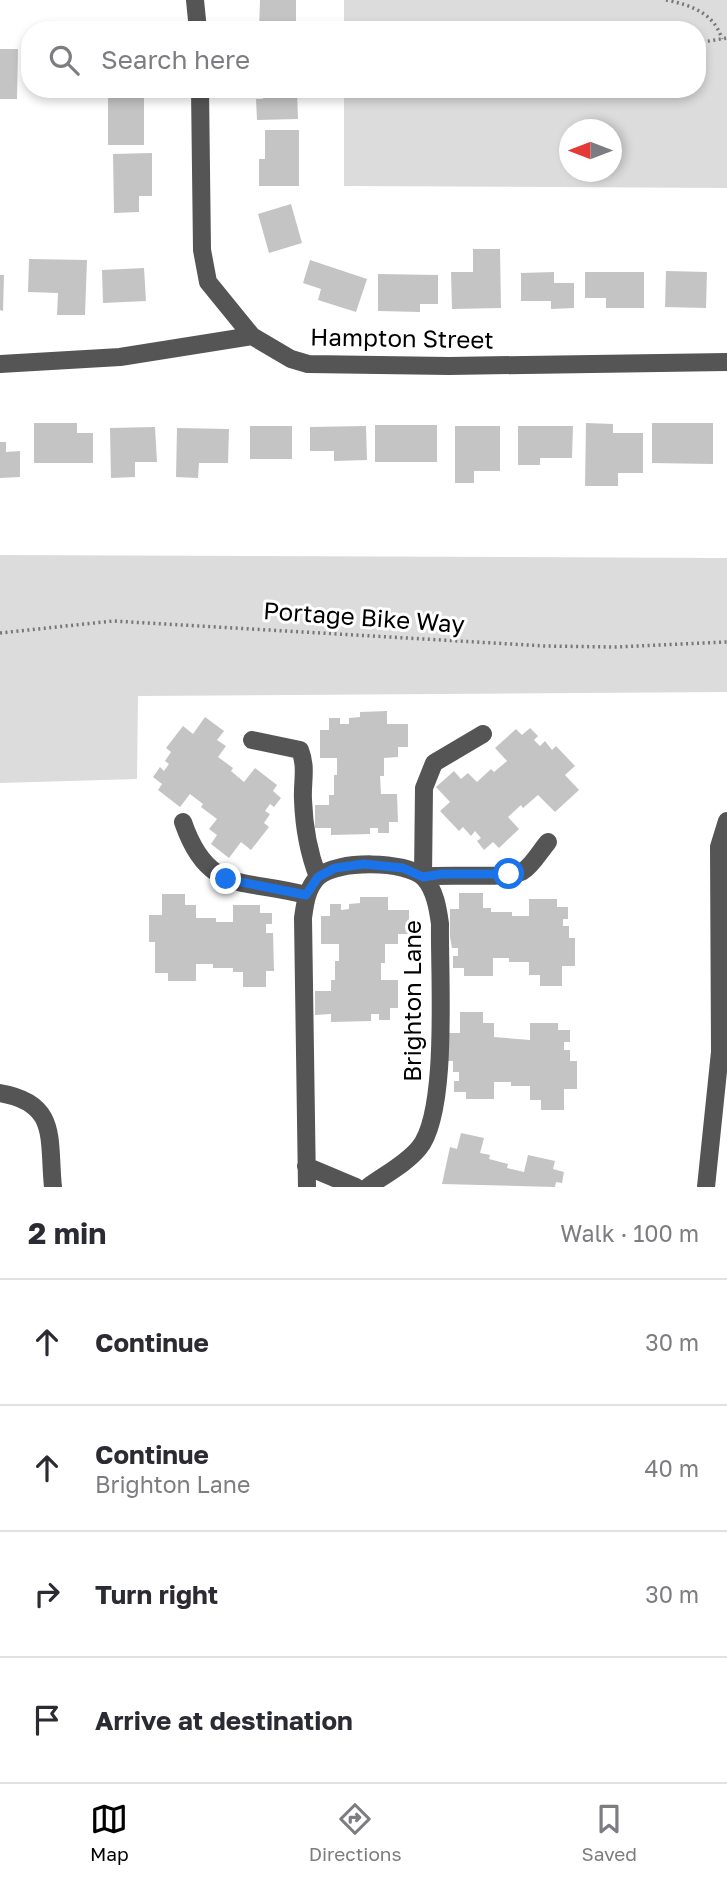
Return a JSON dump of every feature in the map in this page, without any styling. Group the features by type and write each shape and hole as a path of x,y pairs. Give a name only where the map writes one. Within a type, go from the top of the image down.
{"street":[{"path":"195,0 197,21"},
{"name":"Hampton Street","path":"200,98 202,250 208,282 252,336 290,359 308,363 449,366 727,362"},
{"path":"0,364 120,357 252,336"},
{"path":"423,877 424,788 434,764 482,734"},
{"path":"252,740 300,750 306,765 302,797 306,846 318,877"},
{"path":"706,1187 724,1052 719,847 727,821"},
{"path":"183,822 194,851 208,868 217,874 237,882 306,895"},
{"path":"306,1187 303,918 306,895 318,877 335,868 364,864 403,868 423,877 442,874 509,874 524,870 548,842"},
{"name":"Brighton Lane","path":"368,1187 420,1147 432,1124 437,1089 440,924 437,901 423,877"},
{"path":"0,1093 28,1101 41,1110 47,1123 53,1187"},
{"path":"306,1166 356,1187"}],"path":[{"path":"666,0 699,10 711,18 725,39 706,42"},
{"name":"Portage Bike Way","path":"0,633 113,621 545,646 614,647 727,642"}],"shaded area":[{"path":"344,0 727,0 727,188 344,186 344,98 706,98 706,21 344,21"},
{"path":"0,555 727,558 727,692 138,696 137,779 0,783"}],"building":[{"path":"260,0 296,0 296,21 259,21"},
{"path":"0,49 18,49 17,99 0,99"},
{"path":"108,98 144,98 144,145 108,145"},
{"path":"297,98 298,119 257,120 256,99"},
{"path":"265,130 299,130 299,186 259,186 259,159 265,159"},
{"path":"152,153 152,196 139,196 139,212 114,213 113,154"},
{"path":"291,204 302,243 269,253 258,214"},
{"path":"473,249 500,249 501,308 452,309 451,272 473,272"},
{"path":"29,259 87,260 85,315 57,315 58,293 28,292"},
{"path":"310,260 367,279 356,312 318,300 321,289 303,283"},
{"path":"144,268 146,301 103,303 102,270"},
{"path":"666,271 707,272 706,308 665,307"},
{"path":"554,272 554,283 574,283 574,308 551,309 551,301 521,301 521,273"},
{"path":"585,272 644,272 644,308 606,308 606,298 585,298"},
{"path":"378,274 438,275 438,304 420,304 420,312 378,311"},
{"path":"0,275 4,275 3,311 0,310"},
{"path":"34,423 77,423 77,433 93,433 93,463 34,463"},
{"path":"586,423 613,424 613,433 643,433 643,473 618,473 618,486 585,486"},
{"path":"652,423 713,423 713,464 652,463"},
{"path":"375,425 437,425 437,462 375,462"},
{"path":"250,426 292,426 292,459 250,459"},
{"path":"366,426 367,460 334,461 334,451 310,451 310,427"},
{"path":"455,426 500,426 500,471 474,471 474,483 455,483"},
{"path":"518,426 573,426 572,458 540,458 540,465 518,465"},
{"path":"155,427 157,462 135,462 135,477 111,478 110,428"},
{"path":"177,428 229,429 228,463 199,463 198,478 176,477"},
{"path":"0,442 6,442 6,452 20,451 20,477 0,478"},
{"path":"387,711 387,724 408,724 408,747 398,747 398,757 384,758 384,776 380,776 381,794 397,794 398,822 389,822 389,833 378,833 378,828 370,828 370,834 331,835 331,828 315,828 315,805 329,805 329,795 334,795 334,775 337,775 337,758 320,758 320,730 329,730 329,718 340,718 340,724 349,724 349,718 360,717 360,712"},
{"path":"205,717 224,731 217,740 226,746 218,757 233,768 231,771 244,782 255,768 277,785 273,791 281,798 274,807 270,804 265,811 270,814 264,823 269,827 251,850 241,842 229,858 211,844 217,835 209,829 217,819 201,807 203,804 190,794 180,807 158,790 162,784 153,777 160,767 164,771 169,764 165,761 171,752 166,748 183,726 193,734"},
{"path":"530,728 538,736 534,740 540,746 545,741 552,750 556,746 575,766 565,775 579,790 555,812 538,795 523,808 521,805 508,817 519,829 499,848 493,842 484,850 477,841 481,838 475,831 471,836 463,827 459,831 440,811 450,802 436,787 454,771 461,779 468,773 477,782 491,769 494,772 507,761 495,748 516,729 522,735"},
{"path":"459,893 483,893 483,908 491,908 491,912 512,912 512,916 529,916 529,899 557,899 557,907 568,907 568,919 563,919 563,926 569,926 569,938 575,938 575,966 562,966 562,986 540,986 540,975 529,975 529,962 509,962 509,958 493,958 493,976 464,976 464,968 453,968 453,956 458,956 458,948 452,948 450,909 459,909"},
{"path":"162,894 185,894 185,905 196,905 196,918 216,918 216,922 233,922 233,905 260,905 260,913 272,913 272,924 266,924 266,933 273,933 274,971 266,971 266,987 243,987 243,972 233,972 233,968 213,968 213,964 196,964 196,981 168,981 168,973 155,973 155,942 149,942 149,915 162,915"},
{"path":"360,897 388,897 388,910 409,910 409,934 398,934 398,944 385,944 385,963 381,963 381,980 398,980 398,1008 390,1008 390,1020 379,1020 379,1014 371,1014 371,1021 331,1022 331,1014 315,1015 315,991 331,991 331,980 335,980 335,961 339,961 339,944 321,944 321,916 330,916 330,904 341,904 341,910 349,909 349,904 360,903"},
{"path":"460,1012 483,1012 483,1023 494,1023 494,1037 530,1040 530,1023 558,1023 558,1030 570,1030 570,1042 564,1042 564,1050 570,1050 570,1061 577,1061 577,1089 564,1089 564,1110 541,1110 541,1100 530,1100 530,1086 511,1086 511,1082 494,1082 494,1099 466,1099 466,1092 454,1092 454,1081 459,1081 459,1072 453,1072 453,1061 447,1061 447,1033 460,1033"},
{"path":"461,1133 484,1138 480,1153 490,1155 489,1159 508,1164 507,1168 524,1172 528,1155 555,1161 553,1169 564,1172 562,1183 556,1182 555,1187 442,1184 450,1147 457,1149"}],"route":[{"path":"226,879 306,895 318,877 335,868 364,864 403,868 423,877 442,874 509,874"}]}
